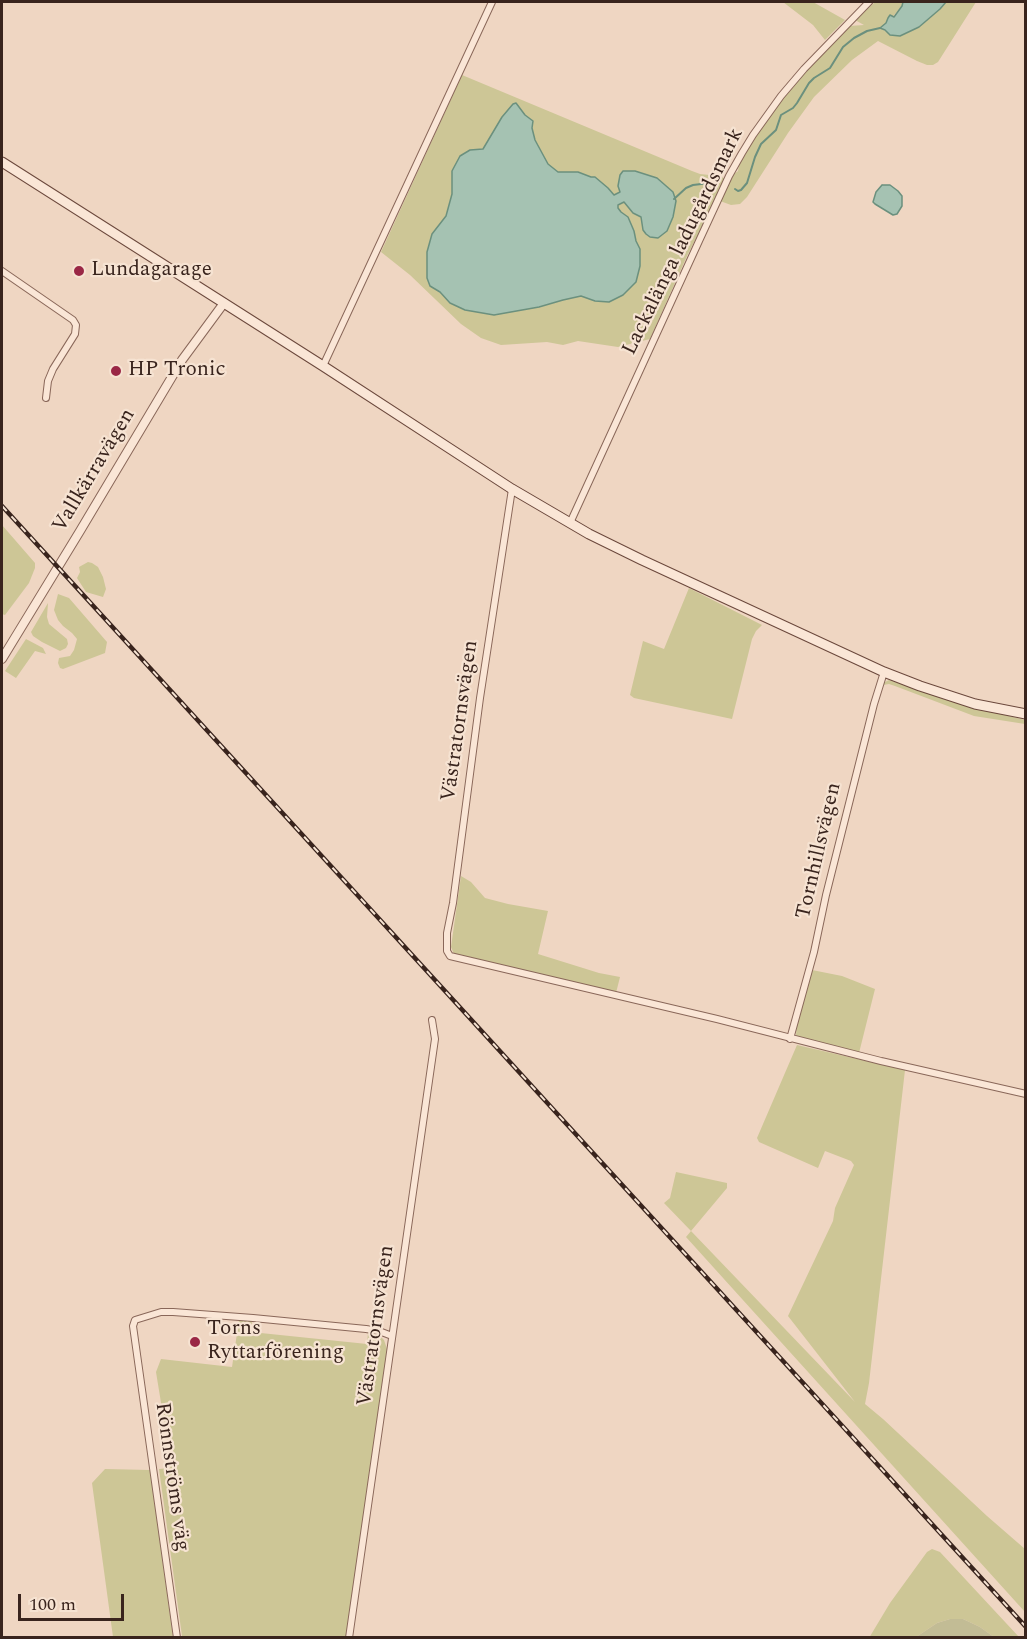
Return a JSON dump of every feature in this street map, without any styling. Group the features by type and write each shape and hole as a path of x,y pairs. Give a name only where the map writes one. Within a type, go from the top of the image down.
{"main road":[{"path":"2,162 513,489 570,523 625,552 884,672 965,701 1026,714"}],"street":[{"path":"323,366 347,319 492,2"},
{"name":"Lackalänga ladugårdsmark","path":"570,523 729,176 742,153 781,96 869,2"},
{"path":"2,271 73,320 76,325 75,334 53,369 45,398"},
{"name":"Vallkärravägen","path":"2,659 182,360 224,303"},
{"name":"Västratornsvägen","path":"513,489 480,698 447,933 447,951 450,956 790,1038"},
{"name":"Tornhillsvägen","path":"790,1038 814,952 878,686 884,672"},
{"name":"Västratornsvägen","path":"350,1638 435,1039 432,1020"},
{"path":"790,1038 1026,1094"},
{"name":"Rönnströms väg","path":"177,1638 135,1336 135,1320 161,1312 173,1312 356,1328 379,1331 392,1336"}],"shaded area":[{"path":"783,2 813,2 845,20 825,40 813,25"},
{"path":"875,2 904,2 882,29 893,36 905,34 919,27 946,2 976,2 938,62 933,65 917,61 878,41 852,60 814,97 747,197 740,204 731,205 720,201 753,139 779,102 849,26 864,25 855,20"},
{"path":"903,2 946,2 919,27 900,36 890,35 880,28 890,15 894,17"},
{"path":"462,75 692,171 726,179 687,256 650,339 618,347 578,341 563,345 547,342 501,345 481,338 461,324 410,275 381,252"},
{"path":"516,103 533,121 535,140 548,164 558,172 578,172 595,177 614,195 620,192 618,186 623,171 635,171 657,178 673,192 676,201 673,217 667,231 658,238 646,234 641,217 633,213 624,202 618,205 621,212 628,217 640,249 640,266 636,282 623,295 609,302 595,301 581,296 494,315 465,310 450,303 440,292 430,286 427,278 427,252 432,234 446,216 452,194 452,171 460,156 470,150 483,149 502,117"},
{"path":"882,185 890,185 902,196 902,206 897,214 893,215 873,202 876,192"},
{"path":"2,525 35,563 29,583 5,615 2,614"},
{"path":"88,562 98,567 103,577 106,589 103,597 86,592 77,578 80,572 79,567"},
{"path":"689,588 762,625 752,639 732,719 634,698 630,695 643,641 664,649"},
{"path":"58,594 69,598 107,642 105,653 63,669 60,668 59,658 70,656 77,639 58,620 54,610"},
{"path":"48,603 49,624 67,639 66,648 60,651 42,642 31,632"},
{"path":"26,639 43,648 46,654 35,651 16,678 5,671"},
{"path":"889,680 965,705 1025,720 1025,724 974,716 895,686 883,685"},
{"path":"461,876 471,882 485,898 548,911 538,954 599,973 620,977 616,993 454,954 451,947"},
{"path":"812,970 842,976 875,989 859,1053 796,1036 797,1022"},
{"path":"797,1045 905,1070 865,1404 1025,1549 1025,1612 686,1237 691,1231 855,1402 788,1316 833,1221 835,1208 854,1165 851,1161 825,1151 818,1168 759,1142 757,1138"},
{"path":"676,1172 727,1183 727,1188 691,1231 664,1203 670,1198"},
{"path":"239,1320 252,1321 251,1332 367,1344 368,1333 379,1335 384,1340 387,1349 346,1637 183,1638 182,1636 159,1469 170,1468 171,1464 156,1372 161,1359 232,1367"},
{"path":"105,1469 150,1470 173,1637 113,1637 92,1483"},
{"path":"932,1549 940,1552 1019,1637 994,1637 963,1619 950,1619 937,1623 916,1637 869,1638 890,1603 927,1552"},
{"path":"950,1619 963,1619 994,1637 916,1637 937,1623"}],"waterway":[{"path":"735,189 741,190 747,183 761,144 776,130 781,115 793,108 809,83 830,68 843,47 854,38 867,31 880,28"},
{"path":"674,199 693,185 718,182"}],"railway":[{"path":"2,506 1026,1627"}],"place":[{"name":"Lundagarage","path":"79,271"},
{"name":"HP Tronic","path":"116,371"},
{"name":"Torns Ryttarförening","path":"195,1342"}]}
